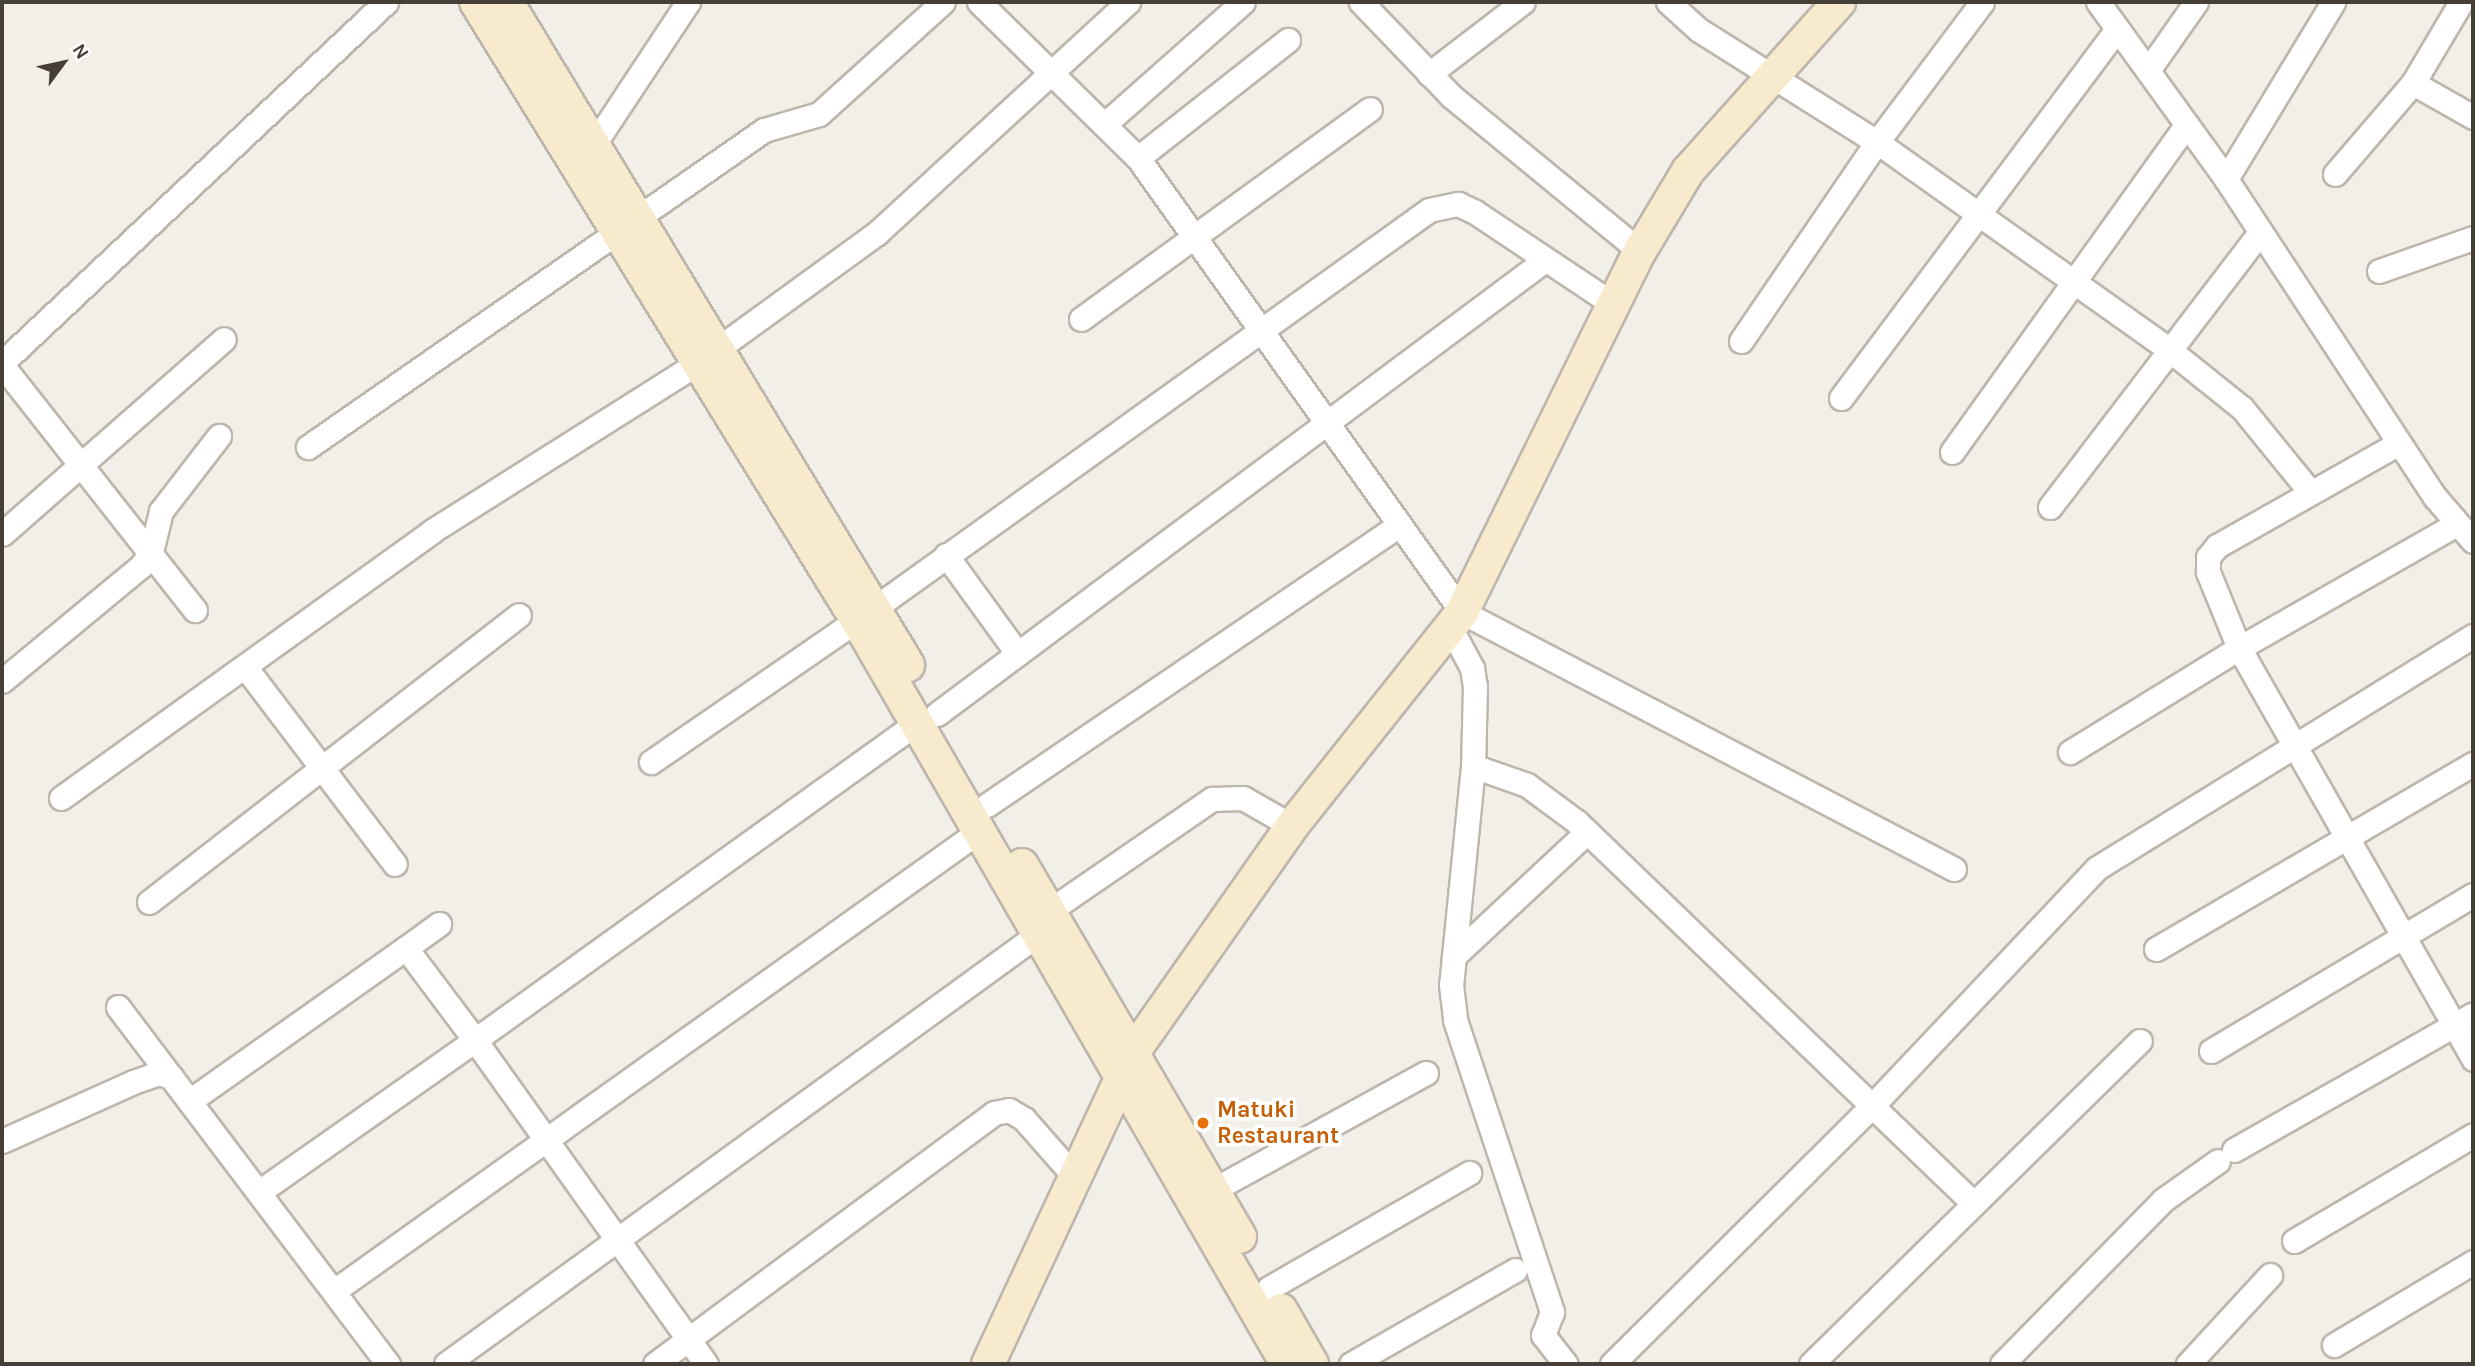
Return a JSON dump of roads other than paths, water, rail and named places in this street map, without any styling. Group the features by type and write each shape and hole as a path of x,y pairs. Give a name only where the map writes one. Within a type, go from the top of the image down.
{"street":[{"path":"195,610 2,364 386,2"},
{"path":"475,2 630,227 866,613 982,818 1128,1065 1287,1364"},
{"path":"507,2 594,144 630,227"},
{"path":"594,144 688,2"},
{"path":"308,447 630,227 764,131 819,114 943,2"},
{"path":"979,2 1138,158 1328,423 1398,526 1456,620 1473,677 1473,766 1451,985 1462,1053 1552,1312 1543,1335 1566,1364"},
{"path":"61,798 246,668 432,530 709,355 877,233 1128,2"},
{"path":"1105,124 1243,2"},
{"path":"1361,2 1429,74 1512,149 1640,251"},
{"path":"1429,74 1523,2"},
{"path":"1668,2 1699,30 1877,142 1978,211 2167,348 2242,408 2311,493"},
{"path":"988,1364 1128,1065 1292,826 1456,620 1640,251 1708,142 1839,2"},
{"path":"1741,341 1877,142 1982,2"},
{"path":"2098,2 2226,179 2455,525 2473,541"},
{"path":"2148,69 2196,2"},
{"path":"2226,179 2333,2"},
{"path":"2335,174 2413,83 2461,2"},
{"path":"1841,398 1978,211 2117,29"},
{"path":"1138,158 1288,40"},
{"path":"2413,83 2473,117"},
{"path":"1081,319 1370,109"},
{"path":"1952,452 2187,124"},
{"path":"651,762 866,613 1261,327 1443,204 1458,204 1475,212 1613,304"},
{"path":"2050,507 2167,348 2260,232"},
{"path":"2379,271 2473,238"},
{"path":"259,1192 1018,654 1545,260"},
{"path":"2,534 224,339"},
{"path":"2,681 130,578 151,552 161,511 219,436"},
{"path":"2399,443 2217,546 2208,557 2208,572 2222,615 2295,748 2404,936 2464,1020 2473,1059"},
{"path":"2070,752 2239,648 2455,525"},
{"path":"334,1291 548,1140 982,818 1398,526"},
{"path":"946,555 1018,654"},
{"path":"149,902 519,615"},
{"path":"1456,620 1954,869"},
{"path":"1612,1364 1870,1108 2097,868 2123,847 2295,748 2473,636"},
{"path":"246,668 396,864"},
{"path":"2156,949 2473,764"},
{"path":"1473,766 1527,785 1587,832 1870,1108 1973,1203"},
{"path":"446,1364 1212,799 1243,799 1292,826"},
{"path":"1454,956 1587,832"},
{"path":"2211,1051 2473,895"},
{"path":"191,1100 439,924"},
{"path":"406,948 548,1140 706,1364"},
{"path":"118,1007 191,1100 388,1364"},
{"path":"2002,1364 2163,1200 2226,1155 2464,1020"},
{"path":"1811,1364 2140,1041"},
{"path":"1128,1065 1213,1190 1312,1364"},
{"path":"2,1140 159,1073 171,1077"},
{"path":"1213,1190 1426,1073"},
{"path":"655,1364 994,1113 1009,1110 1024,1119 1075,1177"},
{"path":"2294,1241 2473,1135"},
{"path":"1269,1289 1469,1173"},
{"path":"1351,1364 1515,1270"},
{"path":"2334,1345 2470,1273"},
{"path":"2188,1364 2270,1275"}],"place":[{"name":"Matuki Restaurant","path":"1203,1123"}]}
